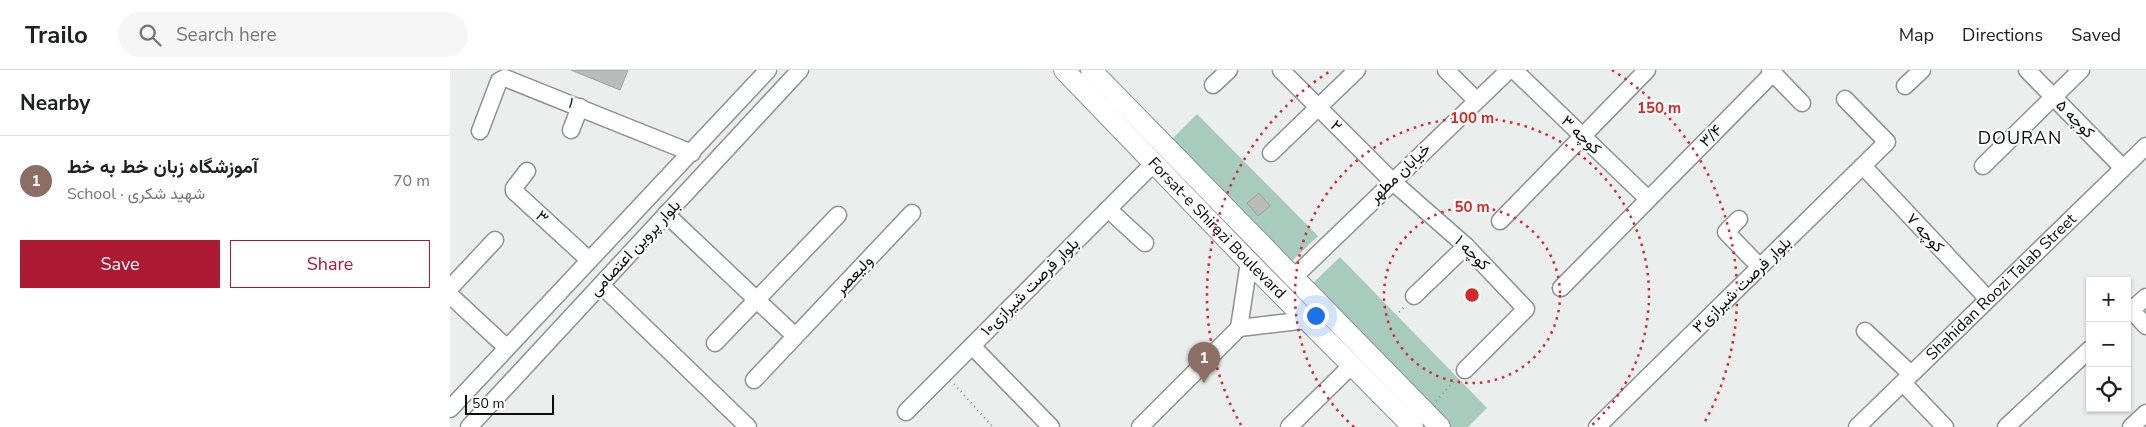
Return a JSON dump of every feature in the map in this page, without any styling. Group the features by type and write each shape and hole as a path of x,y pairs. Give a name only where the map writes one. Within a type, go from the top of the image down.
{"main road":[{"name":"Forsat-e Shirazi Boulevard","path":"1064,70 1249,262 1352,365 1414,423 1440,427"},
{"name":"Forsat-e Shirazi Boulevard","path":"1092,70 1293,278 1414,423"}],"street":[{"name":"بلوار پروین اعتصامی","path":"450,409 768,70"},
{"name":"بلوار پروین اعتصامی","path":"469,427 800,70"},
{"path":"1213,85 1229,70"},
{"name":"۲","path":"1281,70 1392,181"},
{"path":"1271,153 1357,70"},
{"path":"1446,70 1476,100"},
{"name":"خیابان مطهر","path":"1293,278 1509,70"},
{"name":"کوچه ۳","path":"1514,70 1648,199"},
{"path":"1500,221 1647,70"},
{"path":"1905,86 1922,70"},
{"name":"کوچه ۵","path":"2027,70 2123,168"},
{"path":"1983,166 2081,70"},
{"path":"1772,71 1802,103"},
{"name":"۳/۴","path":"1561,288 1772,71"},
{"name":"۱","path":"480,131 502,78 580,107 692,153"},
{"name":"۳بلوار فرصت شیرازی","path":"1597,427 1887,142 1846,99"},
{"path":"571,130 580,107"},
{"name":"Shahidan Roozi Talab Street","path":"1858,427 2146,146"},
{"name":"بلوار فرصت شیرازی۱۰","path":"906,412 1154,163"},
{"name":"کوچه ۷","path":"1863,166 1988,299"},
{"name":"۳","path":"527,171 514,188 514,191 588,260"},
{"name":"کوچه ۱","path":"1392,181 1466,246 1526,309 1465,370"},
{"path":"1108,209 1145,243"},
{"name":"ولیعصر","path":"754,380 912,213"},
{"path":"666,214 796,336"},
{"path":"716,344 838,215"},
{"path":"1739,219 1726,232 1760,267"},
{"path":"450,288 495,240"},
{"path":"1414,296 1466,246"},
{"path":"1140,427 1239,328 1249,262"},
{"path":"600,285 748,427"},
{"path":"450,295 507,348"},
{"path":"2131,310 2146,297"},
{"path":"2131,314 2146,326"},
{"path":"1239,328 1307,320"},
{"path":"1865,331 1907,378 1945,427"},
{"path":"972,346 1051,427"},
{"path":"2006,427 2086,353"},
{"path":"1289,427 1352,365"},
{"path":"2131,427 2146,413"}],"path":[{"path":"1414,423 1465,370"},
{"path":"944,373 993,427"}],"green space":[{"path":"1197,114 1318,236 1291,262 1171,140"},
{"path":"1340,257 1487,408 1468,427 1446,427 1310,286"}],"building":[{"path":"571,70 628,70 620,90"},
{"path":"1259,193 1270,206 1258,216 1247,203"}],"place":[{"name":"آموزشگاه زبان خط به خط","path":"1204,383"}],"district":[{"name":"DOURAN","path":"2020,138"}]}
